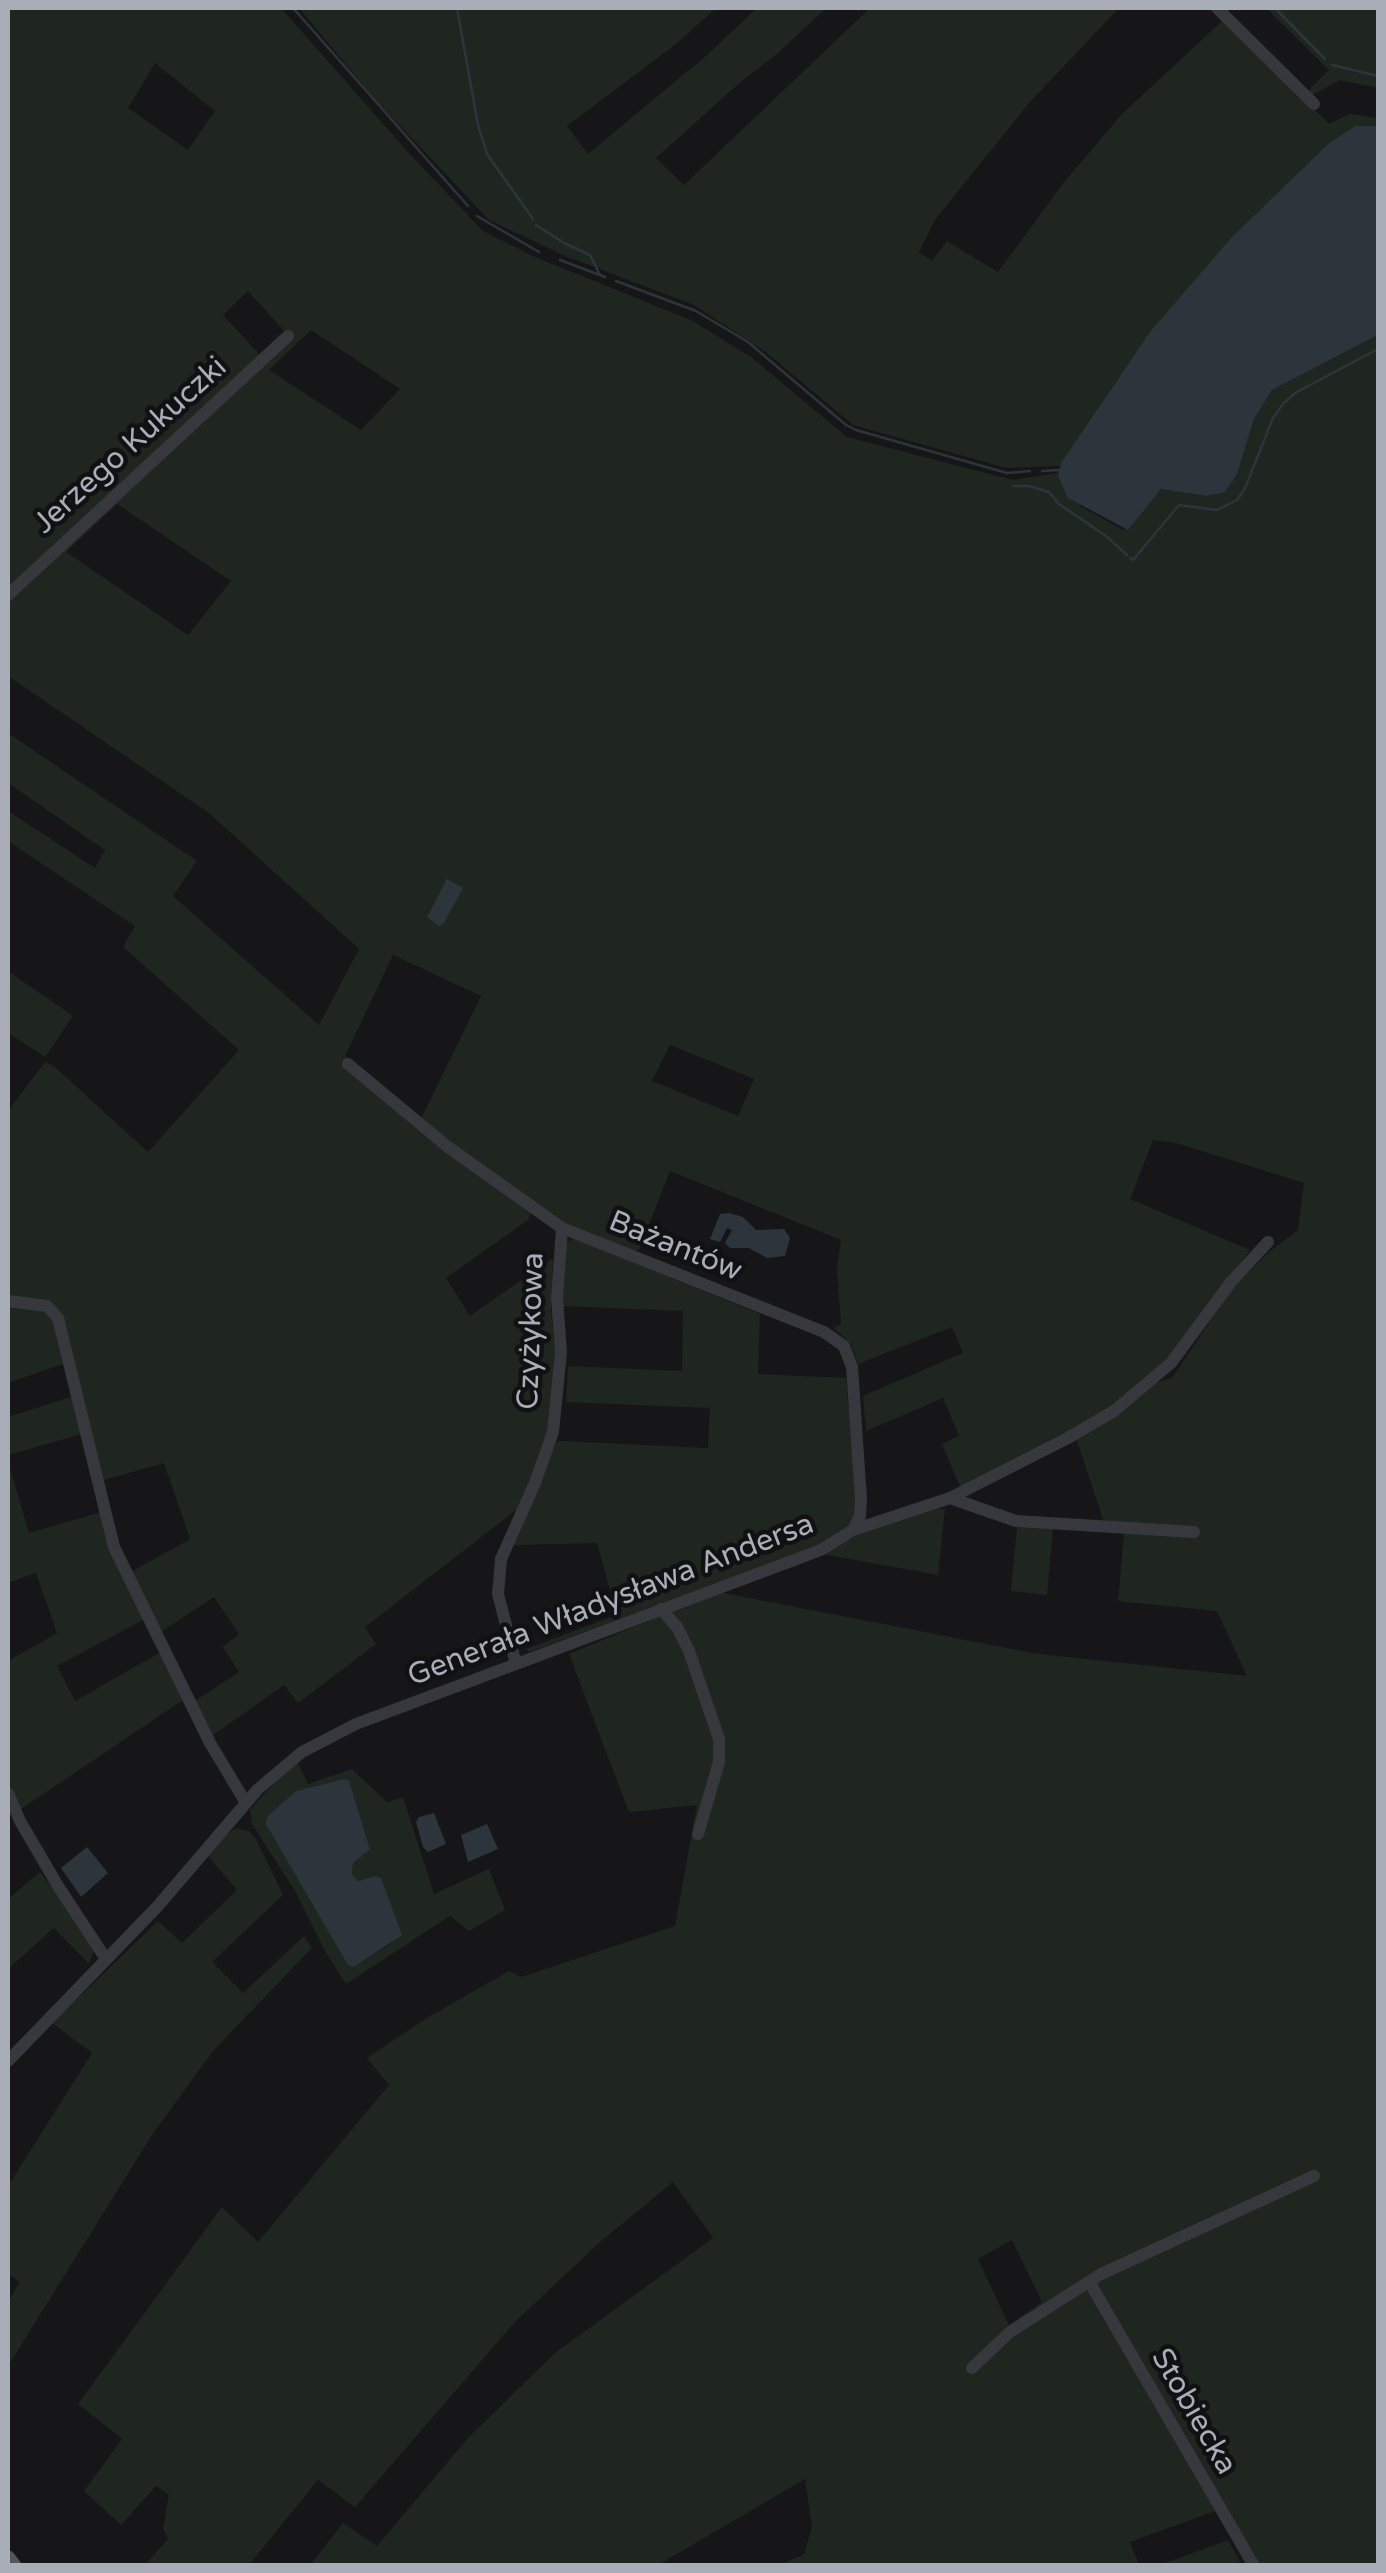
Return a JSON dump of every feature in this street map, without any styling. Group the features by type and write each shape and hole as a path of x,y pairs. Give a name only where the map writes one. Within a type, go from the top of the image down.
{"main road":[{"path":"8,2558 14,2566"}],"street":[{"path":"1216,8 1314,104"},
{"name":"Jerzego Kukuczki","path":"8,594 288,336"},
{"name":"Bażantów","path":"348,1064 448,1147 562,1228 824,1332 844,1346 852,1367 861,1499 854,1530"},
{"name":"Czyżykowa","path":"516,1664 498,1594 502,1560 552,1432 561,1352 556,1298 562,1228"},
{"name":"Generała Władysława Andersa","path":"8,2061 157,1907 280,1768 330,1736 821,1550 854,1530 950,1498 1068,1438 1128,1401 1183,1349 1231,1282 1268,1242"},
{"path":"8,1301 47,1306 58,1318 114,1548 210,1742 246,1803"},
{"path":"950,1498 1016,1521 1194,1532"},
{"path":"661,1609 689,1651 720,1740 719,1762 698,1834"},
{"path":"8,1793 48,1870 106,1959"},
{"path":"972,2368 1010,2332 1100,2274 1314,2176"},
{"name":"Stobiecka","path":"1090,2283 1254,2566"}],"shaded area":[{"path":"8,8 281,8 483,231 535,257 691,320 751,357 847,437 1013,480 1058,473 1080,506 1123,530 1161,489 1206,496 1237,474 1254,419 1272,390 1378,335 1378,2565 1258,2565 1218,2510 1130,2542 1139,2565 780,2565 804,2554 812,2527 805,2479 658,2565 310,2565 343,2523 377,2546 468,2438 555,2353 713,2238 673,2182 600,2242 515,2322 355,2507 318,2480 249,2565 145,2565 168,2539 163,2528 169,2495 156,2486 121,2525 84,2491 122,2439 78,2404 222,2207 258,2242 389,2085 367,2058 509,1971 521,1977 675,1926 697,1805 629,1812 569,1654 718,1592 1038,1654 1247,1676 1217,1611 1118,1601 1124,1534 1104,1522 1076,1438 1155,1383 1172,1378 1231,1290 1298,1230 1304,1183 1176,1143 1153,1140 1130,1199 1250,1250 1171,1358 1098,1418 961,1489 942,1444 959,1436 943,1398 866,1431 863,1396 963,1353 952,1327 858,1364 851,1344 834,1328 841,1324 837,1268 841,1240 670,1171 639,1250 559,1221 533,1205 528,1220 446,1278 470,1316 553,1258 551,1309 555,1349 550,1421 520,1507 365,1627 376,1644 298,1703 284,1685 212,1736 195,1701 239,1672 223,1647 239,1634 214,1597 161,1632 131,1572 190,1539 164,1463 101,1481 62,1317 8,1298 8,1111 45,1062 148,1152 239,1050 123,947 135,926 8,841 8,811 95,868 105,850 8,783 8,733 197,861 173,896 319,1025 359,949 209,813 8,676","holes":["155,63 215,111 188,150 128,108","248,291 285,332 260,355 223,315","311,330 400,389 361,430 269,370","117,504 231,581 188,635 66,552","393,955 481,996 421,1119 345,1056","670,1045 754,1079 738,1116 652,1081","1012,2240 1042,2302 1009,2325 978,2259"]},
{"path":"299,8 716,8 676,44 567,126 588,154 757,8 826,8 656,158 684,185 870,8 1119,8 1029,103 935,220 919,252 932,261 947,241 998,272 1065,181 1122,114 1223,20 1329,124 1350,114 1378,118 1378,126 1355,126 1329,143 1232,237 1126,367 1060,466 1006,468 853,425 767,353 694,305 563,255 489,220 373,97"},
{"path":"1266,8 1378,8 1378,88 1340,80 1312,95 1308,91 1329,70"},
{"path":"1355,126 1378,126 1378,335 1272,390 1254,419 1237,474 1225,492 1206,496 1161,489 1128,530 1068,498 1058,475 1061,463 1150,332 1232,237 1329,143"},
{"path":"447,879 463,888 439,926 427,917"},
{"path":"8,971 73,1016 45,1057 8,1033"},
{"path":"720,1214 743,1217 756,1230 784,1229 790,1238 785,1256 767,1258 749,1248 730,1248 725,1243 732,1230 727,1228 720,1242 710,1239"},
{"path":"574,1238 760,1314 758,1374 846,1378 857,1499 855,1520 834,1541 529,1652 526,1649 617,1615 597,1543 511,1545 556,1443 708,1448 710,1408 566,1402 568,1366 682,1371 683,1311 560,1306 566,1243"},
{"path":"8,1303 42,1307 55,1317 66,1363 8,1383"},
{"path":"74,1396 82,1434 8,1455 8,1417"},
{"path":"8,1461 29,1533 101,1512 145,1619 57,1666 75,1701 161,1652 183,1700 18,1811 8,1779 8,1661 57,1633 36,1573 8,1583"},
{"path":"945,1509 938,1575 822,1554 854,1535"},
{"path":"1017,1527 1053,1529 1047,1595 1011,1591"},
{"path":"298,1763 308,1784 352,1769 387,1802 403,1797 434,1894 489,1869 505,1910 469,1931 450,1916 346,1984 295,1891 252,1824 250,1810 282,1774","holes":["349,1780 370,1848 353,1863 352,1874 358,1881 375,1876 390,1944 354,1967 348,1965 314,1903 296,1791"]},
{"path":"349,1780 370,1849 353,1863 352,1874 358,1881 381,1878 402,1935 354,1967 348,1965 266,1824 268,1816 296,1791"},
{"path":"434,1813 446,1844 428,1852 416,1822 419,1817"},
{"path":"487,1824 498,1849 468,1862 461,1835"},
{"path":"237,1828 249,1831 256,1839 283,1895 212,1962 243,1993 304,1936 312,1948 213,2051 152,2135 8,2366 8,2302 20,2282 8,2274 8,2186 92,2053 52,2023 158,1921 182,1943 237,1890 208,1856 226,1834"},
{"path":"87,1847 108,1873 81,1897 61,1868"},
{"path":"40,1872 94,1950 89,1964 54,1928 8,1969 8,1899"},
{"path":"1228,2540 1240,2562 1160,2565"}],"waterway":[{"path":"293,8 468,206"},
{"path":"457,8 487,154 533,219"},
{"path":"1275,8 1325,59"},
{"path":"1332,65 1378,76"},
{"path":"477,216 539,252"},
{"path":"536,225 590,255 600,275"},
{"path":"560,260 605,277"},
{"path":"616,281 696,311 748,342 856,430 1007,473 1030,471"},
{"path":"1130,558 1133,560 1179,505 1217,510 1237,500 1283,404 1295,393 1378,349"},
{"path":"1042,471 1059,470"},
{"path":"1013,486 1049,492 1059,504 1127,555"}]}
